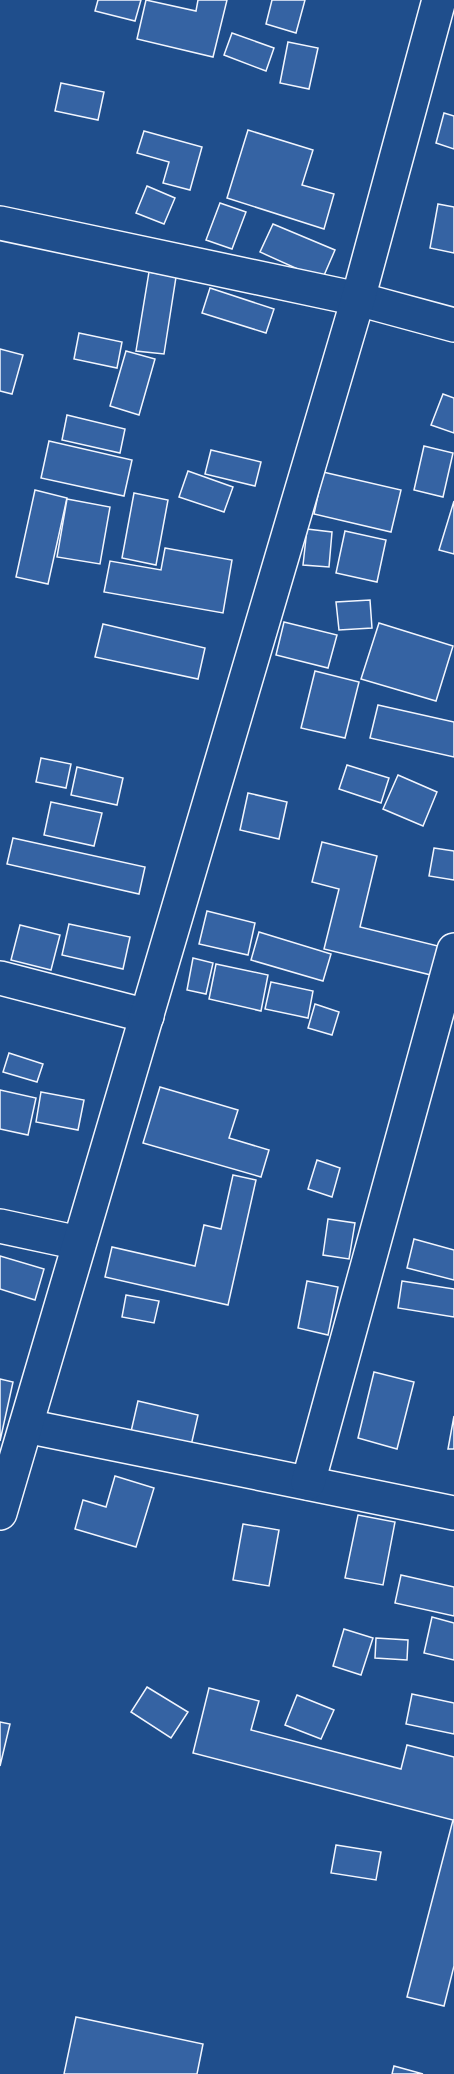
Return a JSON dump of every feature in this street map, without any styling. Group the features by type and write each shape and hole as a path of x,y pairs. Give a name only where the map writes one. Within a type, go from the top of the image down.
{"street":[{"path":"0,1513 358,299 439,0"},
{"path":"0,223 358,299 454,325"},
{"path":"308,1483 454,950"},
{"path":"0,978 147,1016"},
{"path":"0,1226 79,1243"},
{"path":"26,1426 454,1513"}],"building":[{"path":"98,0 141,0 135,21 95,11"},
{"path":"146,0 196,11 198,0 227,0 213,57 137,39"},
{"path":"272,0 305,0 296,33 266,24"},
{"path":"232,33 274,48 266,71 224,55"},
{"path":"288,42 318,48 309,89 280,83"},
{"path":"61,83 104,92 98,120 55,111"},
{"path":"444,113 454,116 454,149 436,143"},
{"path":"248,130 313,150 302,185 334,194 324,229 227,198"},
{"path":"144,131 202,147 190,190 163,183 169,162 137,153"},
{"path":"147,186 175,198 164,224 136,213"},
{"path":"220,203 246,212 232,249 206,240"},
{"path":"438,204 454,207 454,253 430,248"},
{"path":"273,224 335,250 322,280 260,252"},
{"path":"149,272 176,277 164,354 136,351"},
{"path":"210,288 274,309 266,333 202,313"},
{"path":"79,333 122,342 117,368 74,359"},
{"path":"0,349 23,355 12,394 0,391"},
{"path":"126,351 155,359 139,415 110,406"},
{"path":"443,394 454,398 454,433 431,425"},
{"path":"67,415 125,429 120,453 62,440"},
{"path":"49,441 132,460 124,496 41,478"},
{"path":"424,446 453,453 443,497 414,490"},
{"path":"211,450 261,462 255,486 205,474"},
{"path":"188,471 233,487 224,512 179,497"},
{"path":"323,472 401,490 391,532 314,514"},
{"path":"35,490 67,498 48,584 16,577"},
{"path":"134,493 168,500 156,565 122,558"},
{"path":"67,499 110,507 100,564 57,557"},
{"path":"454,501 454,554 439,550"},
{"path":"307,529 332,532 329,567 303,565"},
{"path":"345,531 386,540 377,582 336,573"},
{"path":"165,548 232,560 223,613 104,592 110,561 161,570"},
{"path":"370,600 372,628 339,630 336,602"},
{"path":"284,622 337,635 328,668 276,655"},
{"path":"379,623 453,646 436,701 361,679"},
{"path":"103,624 205,648 198,679 95,657"},
{"path":"315,671 359,682 345,738 301,728"},
{"path":"378,705 454,722 454,757 370,738"},
{"path":"41,758 71,764 66,788 36,782"},
{"path":"347,765 389,778 381,803 339,789"},
{"path":"77,767 123,778 117,805 71,795"},
{"path":"398,775 437,792 423,826 383,809"},
{"path":"248,793 287,802 279,839 240,830"},
{"path":"51,802 102,813 94,846 44,835"},
{"path":"13,838 145,867 139,894 7,864"},
{"path":"322,842 377,856 360,927 438,946 431,975 324,949 339,889 312,882"},
{"path":"434,848 454,851 454,880 429,876"},
{"path":"207,911 255,923 248,955 199,944"},
{"path":"69,924 130,937 123,969 62,955"},
{"path":"20,925 60,935 51,970 11,960"},
{"path":"259,932 331,954 323,981 251,960"},
{"path":"193,958 213,963 206,994 187,990"},
{"path":"216,964 268,975 261,1011 209,999"},
{"path":"271,982 313,991 308,1018 265,1009"},
{"path":"315,1004 339,1012 332,1035 308,1028"},
{"path":"9,1053 43,1064 37,1082 3,1072"},
{"path":"160,1087 238,1110 229,1138 269,1150 261,1177 143,1143"},
{"path":"0,1090 36,1098 28,1135 0,1129"},
{"path":"41,1092 84,1100 78,1130 36,1122"},
{"path":"317,1160 340,1168 332,1197 308,1189"},
{"path":"233,1175 256,1180 228,1305 105,1277 112,1247 195,1266 204,1225 221,1229"},
{"path":"328,1219 355,1223 349,1259 323,1255"},
{"path":"414,1239 454,1250 454,1280 407,1268"},
{"path":"0,1256 44,1269 35,1300 0,1289"},
{"path":"307,1281 338,1287 328,1335 298,1328"},
{"path":"402,1281 454,1289 454,1317 398,1308"},
{"path":"126,1295 159,1301 154,1323 122,1317"},
{"path":"374,1372 414,1382 397,1449 358,1438"},
{"path":"0,1379 13,1382 0,1441"},
{"path":"138,1401 198,1415 190,1450 130,1436"},
{"path":"454,1416 454,1449 448,1449"},
{"path":"115,1476 154,1488 136,1547 75,1529 83,1500 106,1507"},
{"path":"358,1515 395,1522 383,1585 345,1578"},
{"path":"243,1524 279,1530 269,1586 233,1580"},
{"path":"401,1575 454,1587 454,1616 395,1603"},
{"path":"432,1617 454,1623 454,1660 424,1653"},
{"path":"344,1629 373,1638 361,1675 333,1666"},
{"path":"376,1638 408,1640 407,1660 375,1658"},
{"path":"147,1687 188,1712 171,1738 131,1712"},
{"path":"209,1688 259,1701 251,1730 401,1769 407,1745 454,1757 454,1966 444,2006 407,1997 453,1820 193,1753"},
{"path":"412,1694 454,1703 454,1734 406,1724"},
{"path":"297,1695 334,1710 321,1739 285,1725"},
{"path":"0,1722 10,1724 0,1766"},
{"path":"336,1845 381,1852 376,1880 331,1873"},
{"path":"76,2017 203,2044 197,2074 64,2074"},
{"path":"394,2066 423,2074 392,2074"}]}
